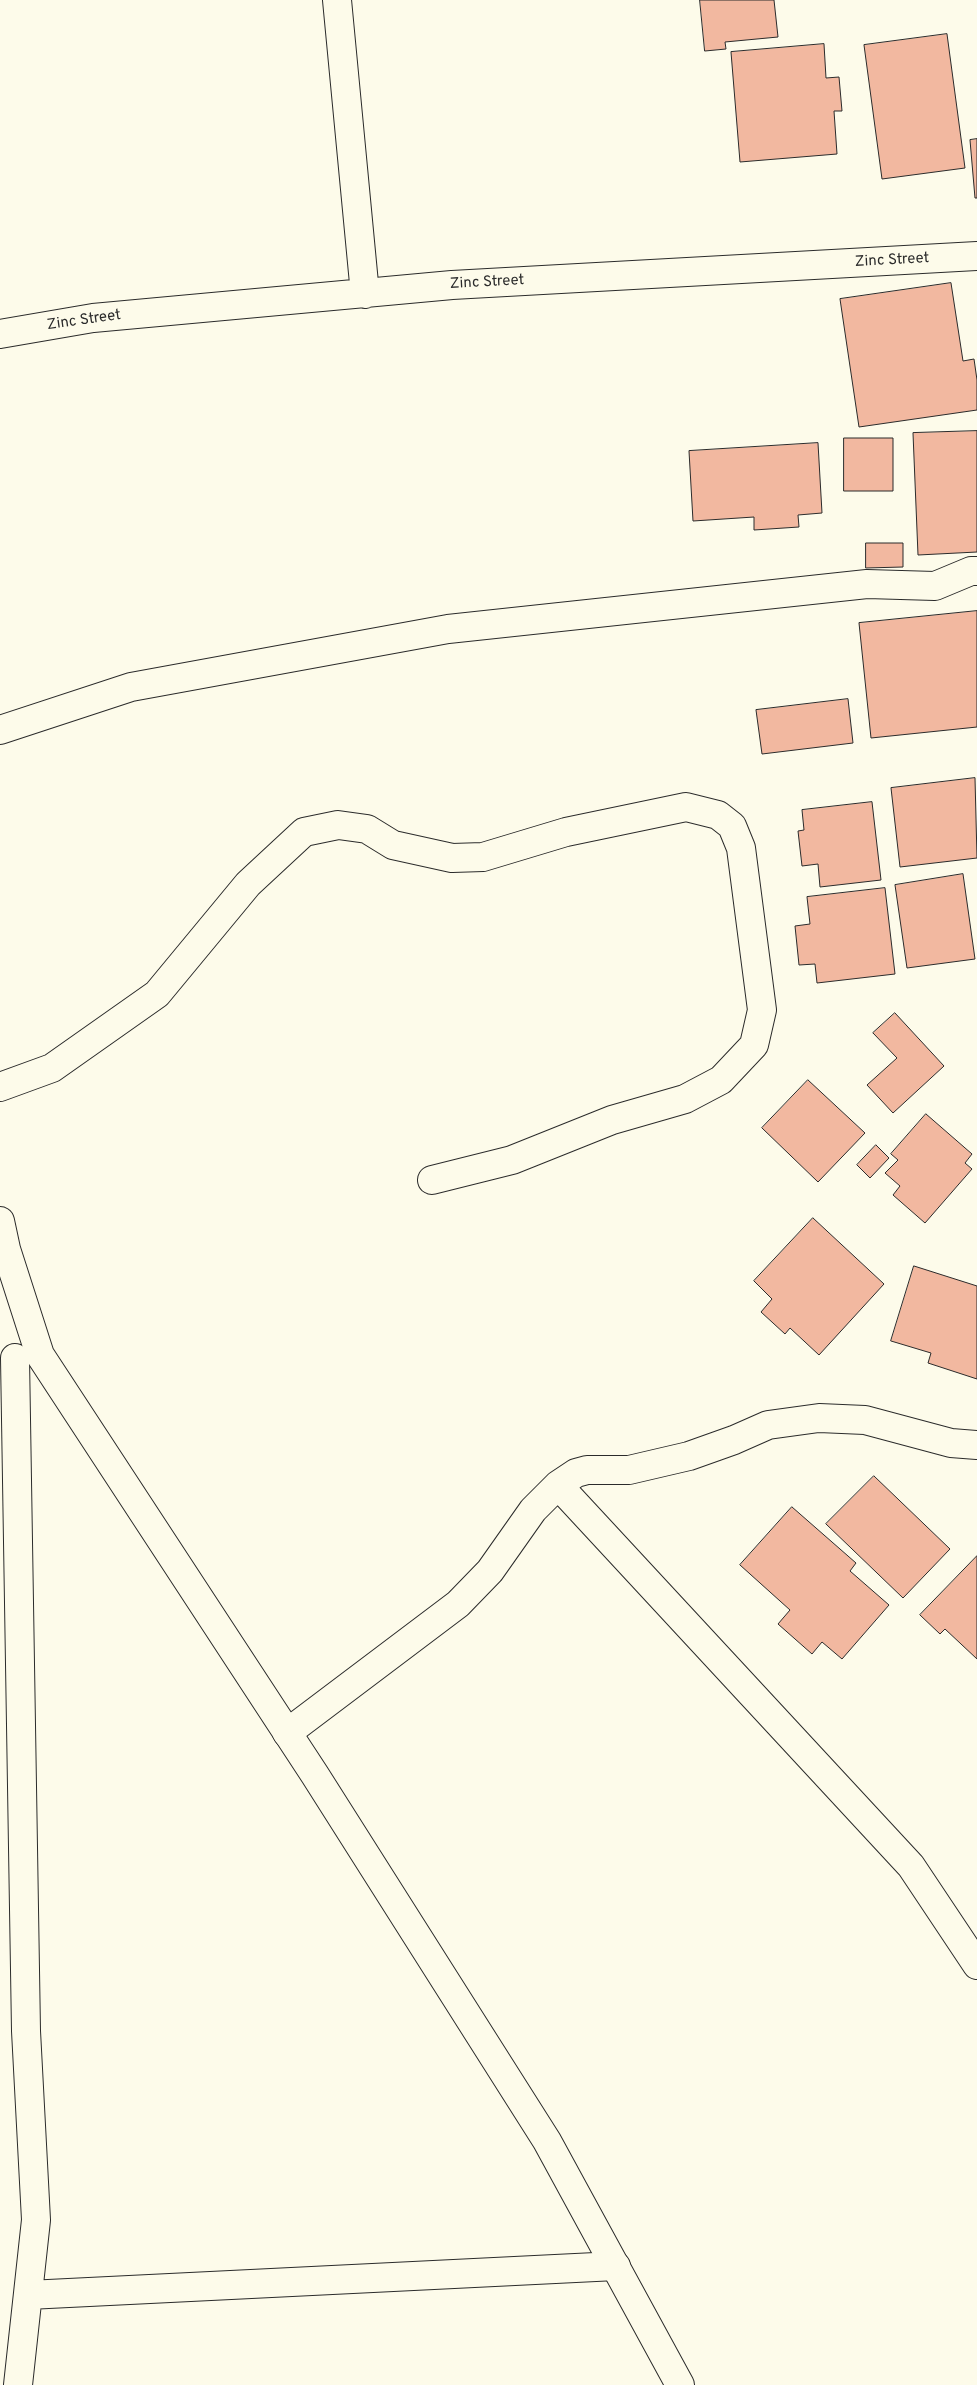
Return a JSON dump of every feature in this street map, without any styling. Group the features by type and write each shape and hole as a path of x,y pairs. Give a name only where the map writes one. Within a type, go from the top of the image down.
{"street":[{"path":"337,0 365,294"},
{"name":"Zinc Street","path":"0,334 93,318 452,285 977,256"},
{"path":"0,730 131,687 448,629 866,584 935,586 972,571 977,571"},
{"path":"0,1086 52,1068 157,994 248,884 304,832 338,825 367,830 393,845 452,858 483,857 566,832 686,807 718,815 732,826 741,848 762,1010 754,1045 721,1080 685,1099 612,1120 512,1160 432,1180"},
{"path":"0,1221 6,1249 18,1358 26,2031 36,2220 18,2385"},
{"path":"18,1358 287,1733 547,2141 680,2385"},
{"path":"287,1733 458,1604 490,1571 533,1510 558,1485 576,1473 587,1470 629,1470 689,1456 734,1440 768,1425 819,1418 865,1420 950,1443 977,1445"},
{"path":"558,1485 911,1866 977,1965"},
{"path":"28,2295 616,2266"}],"building":[{"path":"700,0 774,0 778,37 725,42 726,49 705,51"},
{"path":"947,34 965,168 882,179 864,45"},
{"path":"824,44 826,78 839,77 842,111 834,111 837,154 740,162 731,52"},
{"path":"977,139 977,198 975,198 970,140"},
{"path":"951,283 963,361 974,359 977,380 977,410 859,427 840,299"},
{"path":"977,431 977,552 918,555 913,433"},
{"path":"844,438 893,438 893,491 844,491"},
{"path":"818,443 822,513 798,515 799,527 754,530 754,517 693,521 689,451"},
{"path":"866,543 903,543 903,567 866,568"},
{"path":"977,611 977,727 871,738 859,623"},
{"path":"848,699 853,743 762,754 756,710"},
{"path":"975,778 977,858 900,867 891,788"},
{"path":"872,802 881,880 820,887 818,864 802,866 798,831 804,830 802,810"},
{"path":"963,874 975,959 907,968 895,885"},
{"path":"885,888 895,974 817,983 815,964 799,965 795,926 810,924 807,897"},
{"path":"895,1013 944,1066 893,1113 867,1085 897,1058 873,1033"},
{"path":"808,1080 865,1133 818,1182 762,1128"},
{"path":"926,1114 972,1154 965,1163 972,1169 925,1223 893,1195 900,1186 885,1173 898,1160 891,1154"},
{"path":"876,1145 889,1158 870,1178 857,1165"},
{"path":"813,1218 884,1284 819,1355 790,1328 785,1334 761,1312 772,1299 754,1281"},
{"path":"914,1266 977,1286 977,1379 928,1363 931,1353 891,1341"},
{"path":"874,1476 950,1549 903,1598 826,1524"},
{"path":"792,1507 856,1563 850,1571 889,1605 842,1659 822,1642 812,1654 778,1624 790,1610 740,1565"},
{"path":"977,1556 977,1659 945,1629 940,1634 920,1615"}]}
